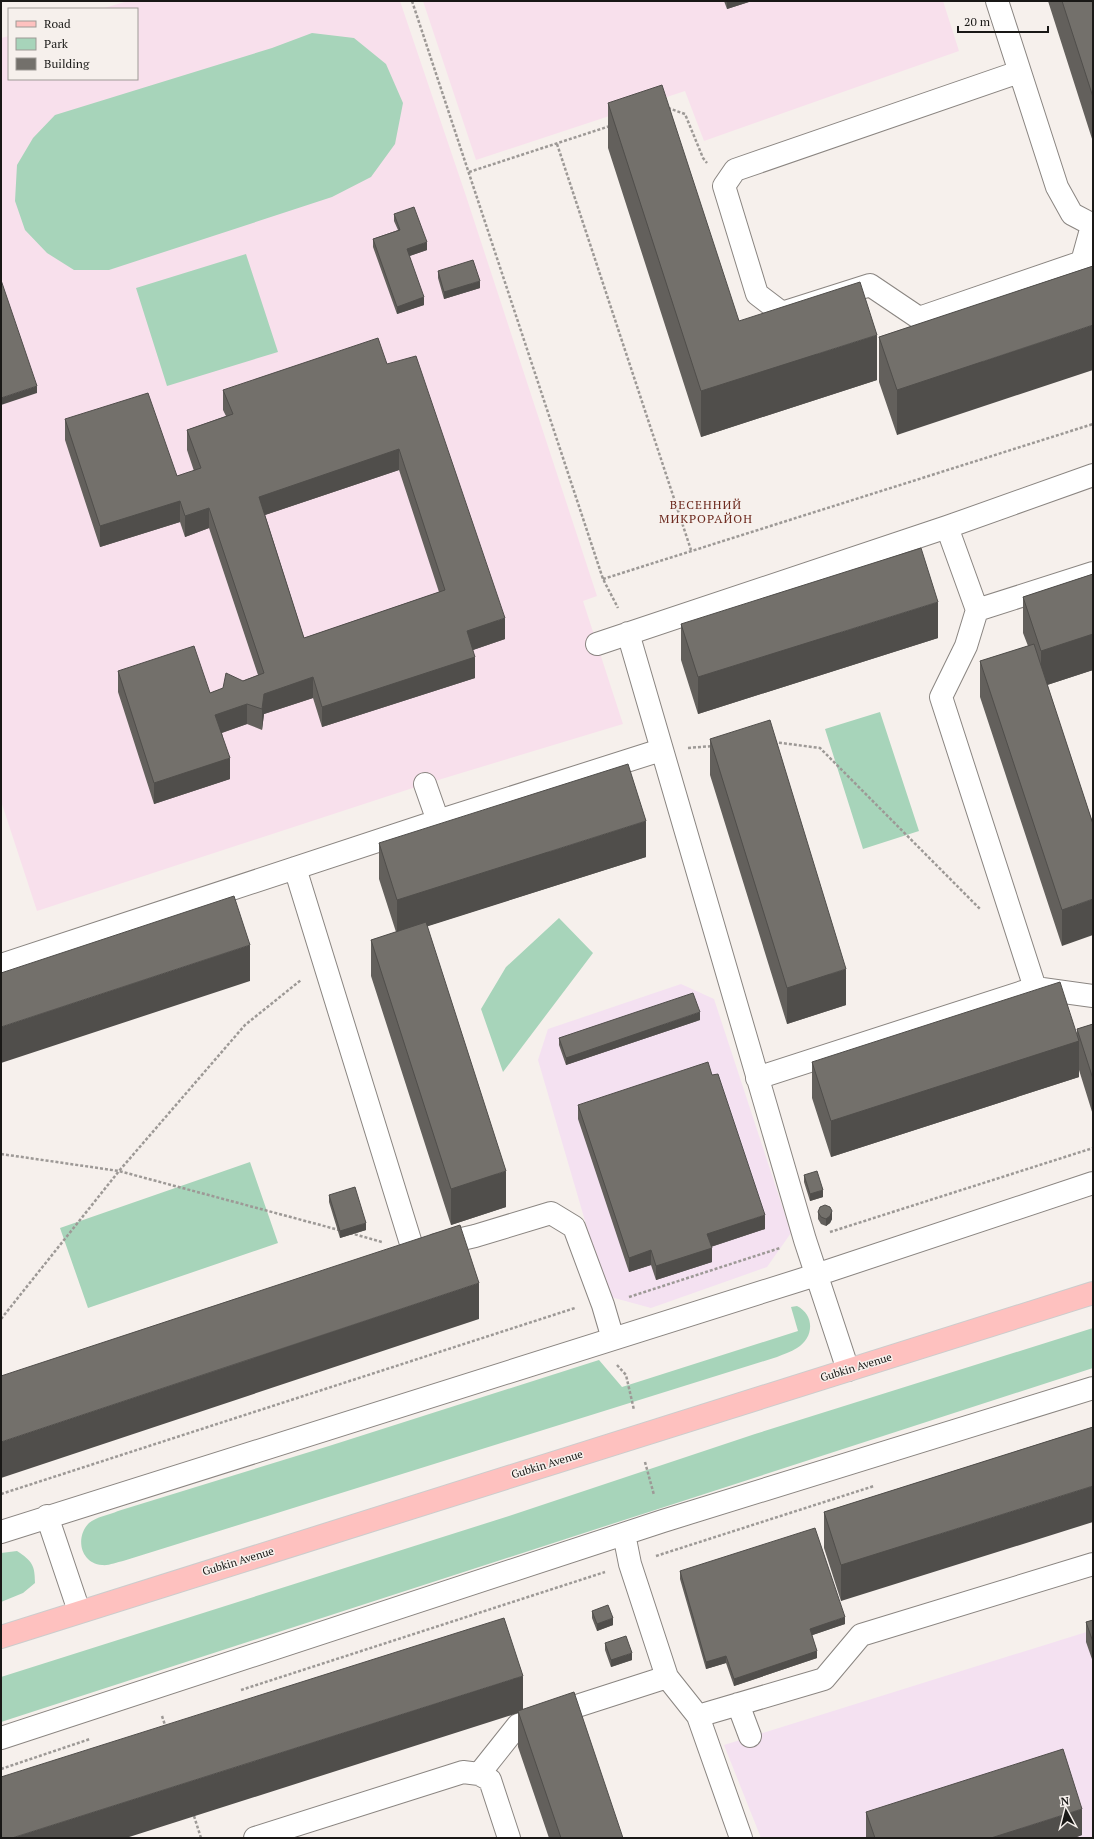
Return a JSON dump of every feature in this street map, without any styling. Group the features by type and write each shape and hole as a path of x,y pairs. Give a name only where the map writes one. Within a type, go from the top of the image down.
{"main road":[{"name":"Gubkin Avenue","path":"1,1637 79,1611 1093,1293"}],"lane":[{"path":"997,1 1020,72 1057,187 1072,214 1093,226 1082,262 919,318 870,285 782,313 758,294 724,186 735,170 1020,72"},
{"path":"597,644 1093,475"},
{"path":"947,526 977,610 966,646 941,697 1035,988"},
{"path":"977,610 1093,573"},
{"path":"628,634 805,1240 848,1370"},
{"path":"1,965 438,821 661,750"},
{"path":"425,784 438,821"},
{"path":"295,868 413,1250"},
{"path":"757,1078 1035,988 1093,996"},
{"path":"1,1532 47,1516 816,1275 1093,1183"},
{"path":"390,1258 413,1250 475,1236 551,1213 574,1227 614,1339"},
{"path":"1,1738 624,1534 1093,1388"},
{"path":"47,1516 79,1611"},
{"path":"624,1534 630,1564 667,1677 698,1716 741,1838"},
{"path":"698,1716 824,1679 861,1635 1093,1564"},
{"path":"479,1774 518,1725 667,1677"},
{"path":"738,1704 750,1736"},
{"path":"255,1838 463,1772 479,1774 490,1780 509,1838"}],"path":[{"path":"412,1 603,579 616,602 628,634"},
{"path":"667,108 685,114 703,158 724,186"},
{"path":"469,172 615,124"},
{"path":"556,144 691,550"},
{"path":"603,579 1093,424"},
{"path":"767,743 820,748 985,914"},
{"path":"661,750 714,746"},
{"path":"1,1319 120,1171 245,1025 324,962"},
{"path":"1,1494 573,1309 603,1305 1093,1148"},
{"path":"1,1154 120,1171 413,1250"},
{"path":"237,1691 875,1486"},
{"path":"154,1718 169,1713"},
{"path":"162,1716 166,1730"},
{"path":"1,1769 96,1737"},
{"path":"194,1816 201,1838"}],"shaded area":[{"path":"128,1 400,1 466,196 597,596 583,601 623,724 425,784 37,911 1,801 1,38 8,36 8,80 138,80 138,8 104,8"},
{"path":"423,1 943,1 959,51 704,141 685,91 476,160"},
{"path":"681,984 714,999 791,1233 767,1267 651,1308 607,1296 538,1060 548,1029"},
{"path":"1093,1630 1093,1838 761,1838 724,1745"}],"green space":[{"path":"312,33 354,38 386,64 403,103 395,144 371,177 332,197 109,270 74,270 47,253 25,230 15,201 17,165 33,138 55,115 272,48"},
{"path":"246,254 278,352 167,386 136,288"},
{"path":"880,712 919,831 863,849 825,729"},
{"path":"559,918 593,953 503,1072 481,1009 506,967"},
{"path":"250,1162 278,1243 88,1308 60,1228"},
{"path":"797,1306 807,1315 810,1327 809,1333 803,1344 792,1351 777,1357 123,1561 104,1565 95,1563 89,1560 82,1548 82,1535 89,1523 118,1511 599,1360 622,1387 798,1331 791,1307"},
{"path":"1093,1328 1093,1368 1,1722 1,1677 509,1516 755,1434"},
{"path":"17,1551 32,1564 35,1583 23,1593 1,1602 1,1553"}],"building":[{"path":"1062,1 1093,1 1093,97"},
{"path":"662,85 739,321 860,282 877,335 701,391 608,103"},
{"path":"414,207 427,242 407,249 424,297 397,307 373,239 400,230 394,214"},
{"path":"473,260 480,281 444,292 438,271"},
{"path":"1093,266 1093,325 897,390 879,337"},
{"path":"1,280 37,386 1,398"},
{"path":"378,338 387,364 416,356 505,618 467,631 475,657 322,707 313,677 264,694 262,709 247,704 215,715 230,758 154,783 118,671 194,646 210,693 223,688 226,673 243,681 264,673 209,508 185,516 180,501 100,526 65,419 148,393 177,476 201,468 187,430 233,414 223,390","holes":["399,449 445,590 304,638 259,497"]},
{"path":"921,548 938,602 698,677 681,624"},
{"path":"1093,574 1093,634 1041,651 1023,597"},
{"path":"1034,644 1093,824 1093,899 1062,910 980,661"},
{"path":"770,720 846,969 787,988 710,739"},
{"path":"628,764 646,821 397,900 379,843"},
{"path":"234,896 250,945 1,1027 1,973"},
{"path":"426,922 506,1171 451,1189 371,940"},
{"path":"1060,982 1079,1041 831,1121 812,1062"},
{"path":"693,993 700,1012 566,1058 559,1038"},
{"path":"1093,1024 1093,1079 1077,1029"},
{"path":"708,1062 712,1075 718,1074 765,1215 707,1234 712,1248 656,1266 651,1250 629,1258 578,1105"},
{"path":"817,1171 823,1190 810,1194 804,1175"},
{"path":"355,1187 366,1223 340,1231 329,1195"},
{"path":"825,1205 830,1207 832,1211 830,1216 826,1219 821,1217 818,1212 820,1207"},
{"path":"460,1225 479,1283 1,1442 1,1376"},
{"path":"1093,1427 1093,1486 841,1565 824,1512"},
{"path":"815,1528 845,1617 810,1629 817,1651 734,1679 726,1656 706,1662 680,1571"},
{"path":"608,1605 613,1618 597,1624 592,1611"},
{"path":"504,1618 523,1676 12,1838 1,1838 1,1777"},
{"path":"1093,1620 1093,1642 1086,1622"},
{"path":"626,1636 632,1653 611,1660 605,1643"},
{"path":"574,1692 623,1838 561,1838 518,1711"},
{"path":"1063,1749 1082,1809 991,1838 875,1838 866,1812"}],"district":[{"name":"ВЕСЕННИЙ МИКРОРАЙОН","path":"706,512"}]}
